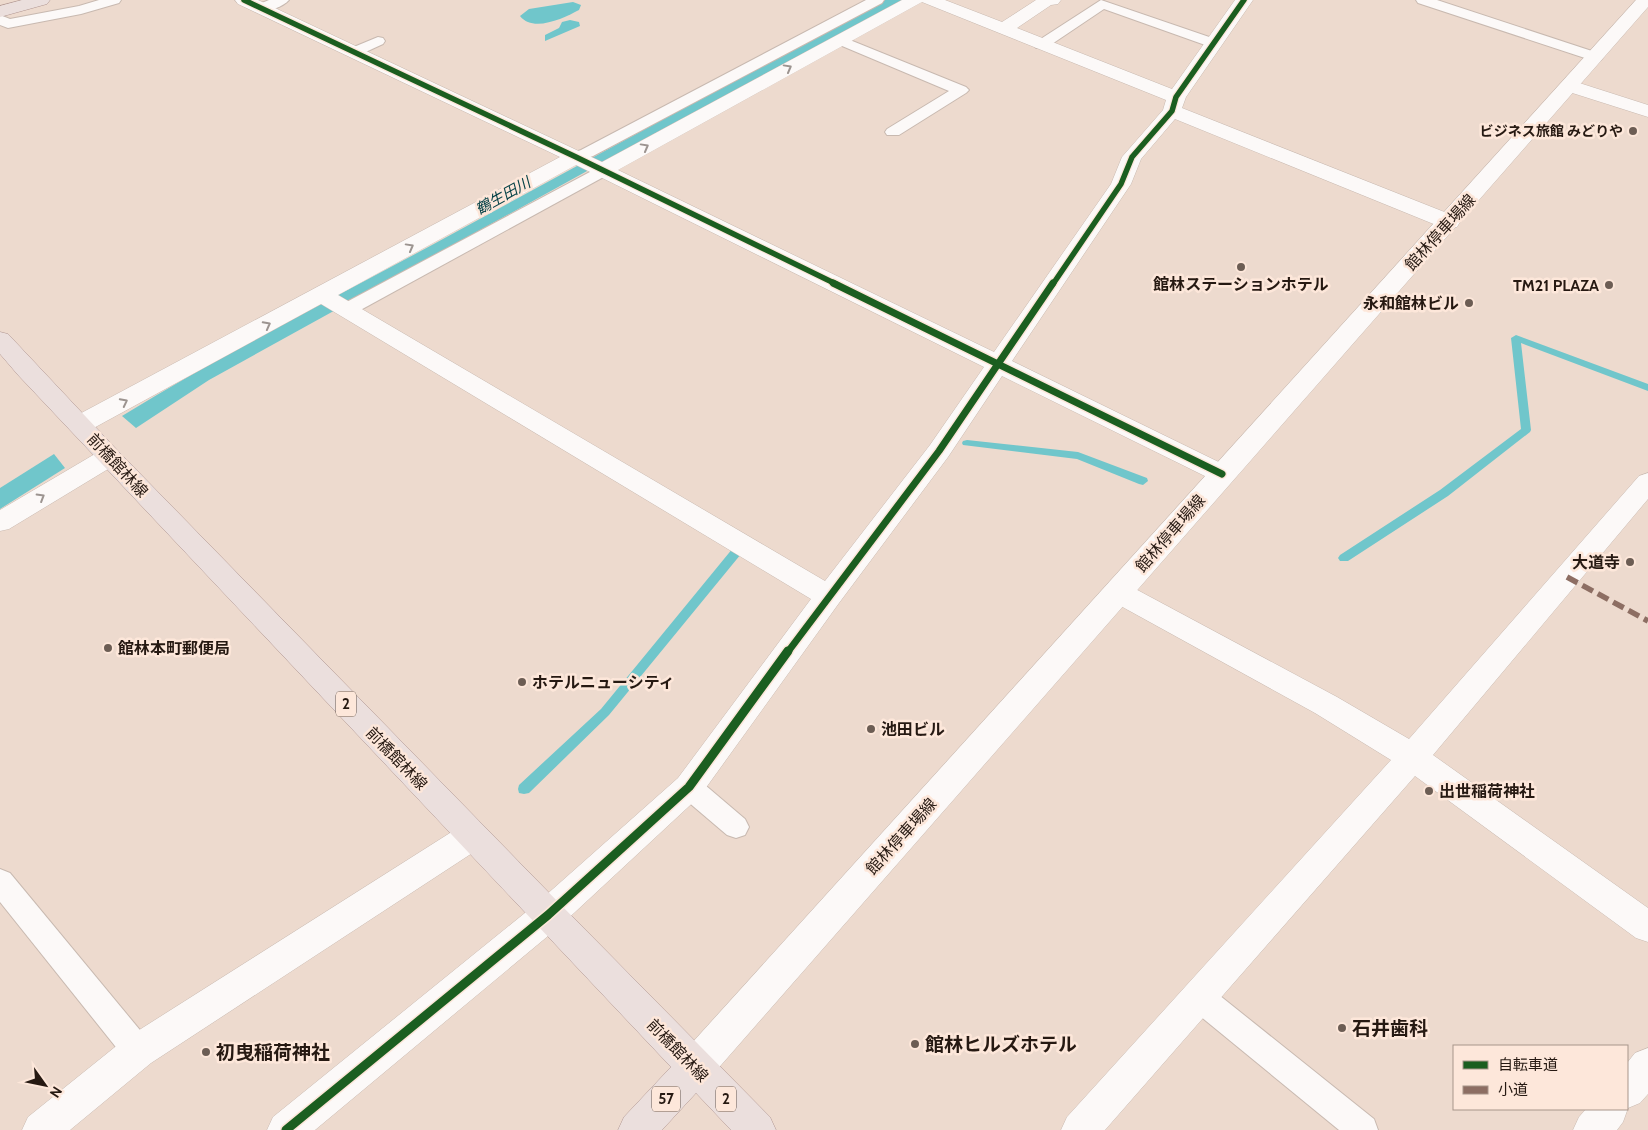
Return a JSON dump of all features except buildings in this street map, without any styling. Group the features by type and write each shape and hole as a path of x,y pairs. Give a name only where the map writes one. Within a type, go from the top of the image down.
{"main road":[{"path":"0,12 40,0"},
{"name":"前橋館林線","path":"0,340 81,424 109,457 472,836 757,1130"},
{"name":"57","path":"637,1130 695,1067"}],"street":[{"path":"244,0 590,164 1222,474"},
{"path":"81,424 336,302 590,164 840,40 915,0"},
{"path":"930,0 1041,45 1448,222"},
{"path":"1002,29 1047,0"},
{"path":"286,1130 548,915 688,787 939,451 1000,365 1121,184 1132,157 1174,104 1213,43 1244,0"},
{"name":"館林停車場線","path":"695,1067 1222,474 1644,6"},
{"path":"1570,86 1648,111"},
{"path":"336,302 829,596"},
{"path":"0,522 109,457"},
{"path":"1080,1130 1413,757 1648,482"},
{"path":"1118,592 1326,705 1413,757 1648,927"},
{"path":"41,1130 138,1051 472,836"},
{"path":"1628,1089 1648,1066"},
{"path":"1592,1130 1609,1110"}],"lane":[{"path":"0,19 8,24 81,10 114,0"},
{"path":"262,8 282,0"},
{"path":"336,302 590,164 596,149 876,0"},
{"path":"1427,1 1596,57"},
{"path":"1041,45 1102,4 1213,43"},
{"path":"840,40 961,90 893,132"},
{"path":"354,52 378,41"},
{"path":"688,787 736,827"},
{"path":"0,880 138,1051"},
{"path":"1199,997 1363,1130"}],"water":[{"path":"885,0 903,0 663,129 209,380 136,428 122,416 237,349"},
{"path":"573,2 581,5 579,10 557,20 540,24 526,21 520,16 529,9"},
{"path":"570,20 579,22 580,26 545,41 545,35 559,28 562,22"},
{"path":"54,454 65,468 0,509 0,488"}],"waterway":[{"path":"1344,558 1444,493 1526,430 1516,338 1648,388"},
{"path":"967,443 1078,456 1143,481"},
{"path":"524,789 605,712 737,551"}],"marked path":[{"path":"1567,577 1648,621"}],"cycle path":[{"path":"244,0 576,157 1222,474"},
{"path":"286,1130 548,915 689,787 829,596 939,451 1121,184 1132,157 1172,111 1176,97 1244,0"}],"place":[{"name":"ビジネス旅館 みどりや","path":"1633,131"},
{"name":"館林ステーションホテル","path":"1241,267"},
{"name":"TM21 PLAZA","path":"1609,285"},
{"name":"永和館林ビル","path":"1469,303"},
{"name":"大道寺","path":"1630,562"},
{"name":"館林本町郵便局","path":"108,648"},
{"name":"ホテルニューシティ","path":"522,682"},
{"name":"池田ビル","path":"871,729"},
{"name":"出世稲荷神社","path":"1429,791"},
{"name":"石井歯科","path":"1342,1028"},
{"name":"館林ヒルズホテル","path":"915,1044"},
{"name":"初曳稲荷神社","path":"206,1052"}],"water label":[{"name":"鶴生田川","path":"503,196"}]}
